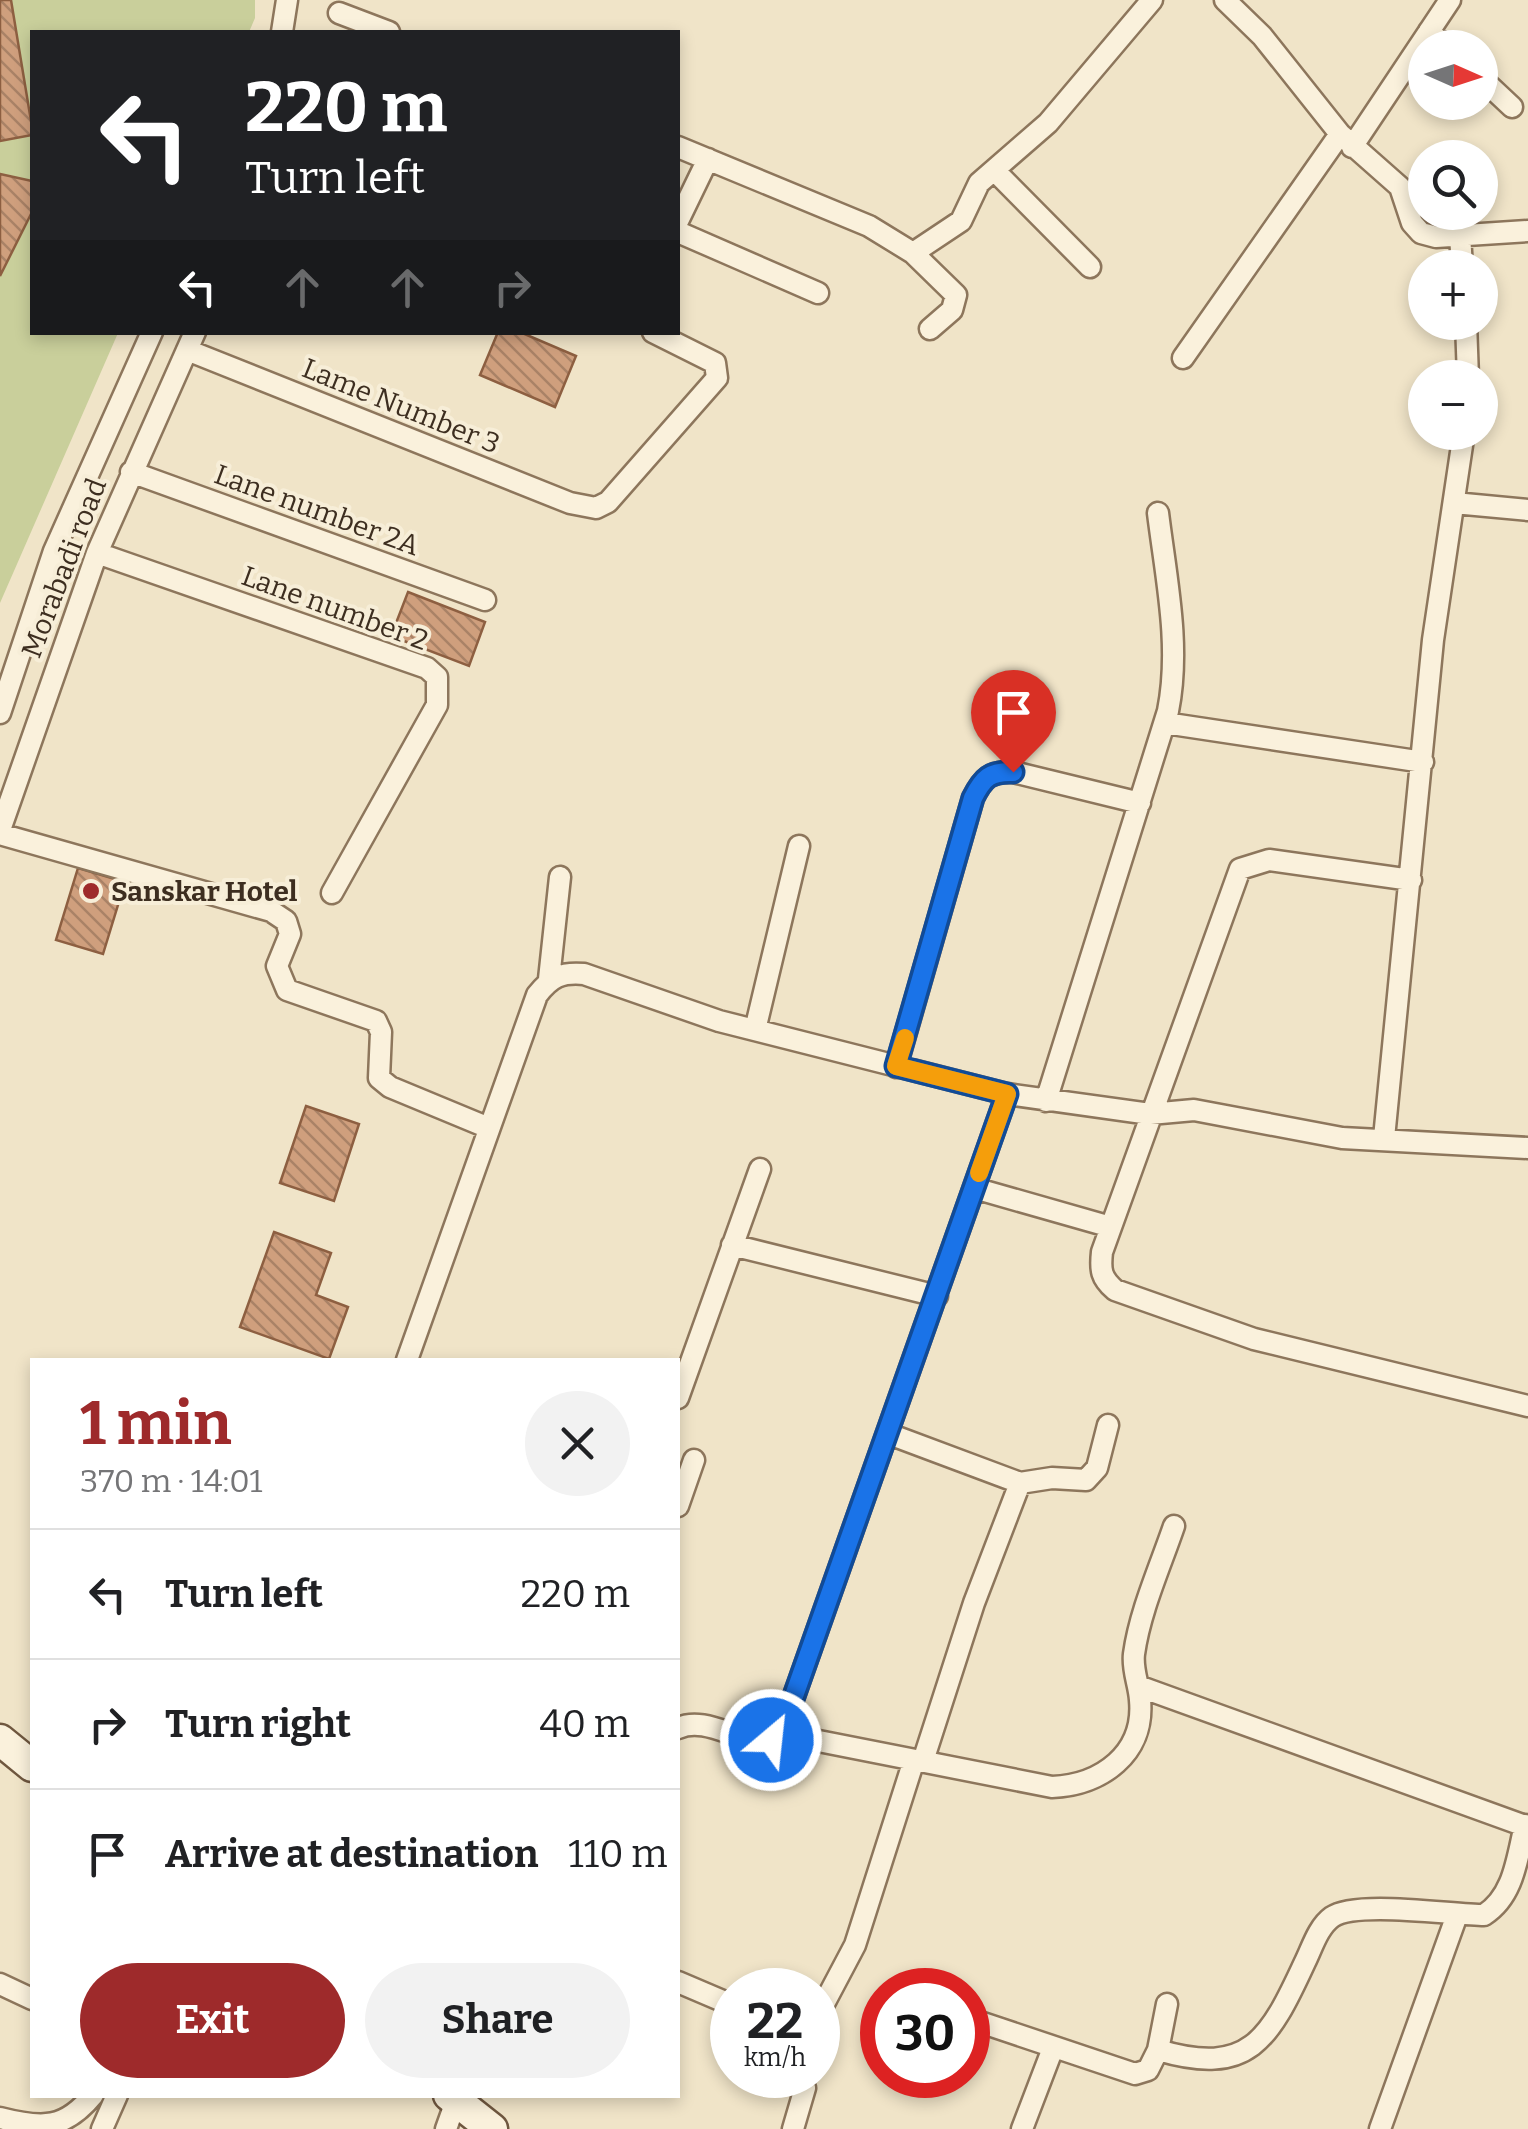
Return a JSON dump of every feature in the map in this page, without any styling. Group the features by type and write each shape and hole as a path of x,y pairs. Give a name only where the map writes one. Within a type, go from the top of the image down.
{"main road":[{"path":"1,1742 30,1764"},
{"path":"451,2108 492,2129"}],"street":[{"path":"282,30 288,0"},
{"path":"913,253 961,221 971,194 1048,123 1152,0"},
{"path":"1225,0 1262,36 1346,141 1400,186 1412,223 1420,233 1528,231"},
{"path":"1430,30 1450,0"},
{"path":"338,15 383,30"},
{"path":"1183,358 1408,59"},
{"path":"1498,94 1512,107"},
{"path":"680,148 846,214 913,253 956,295 952,310 930,329"},
{"path":"680,217 708,159"},
{"path":"994,170 1090,267"},
{"path":"680,233 818,293"},
{"path":"1460,234 1461,250"},
{"name":"Morabadi road","path":"0,713 4,688 54,551 151,335"},
{"name":"Lame Number 3","path":"191,341 570,503 596,508 608,502 707,394 717,378 715,364 659,335"},
{"name":"Morabadi road","path":"0,832 41,704 96,554 191,341"},
{"path":"1384,1138 1432,640 1461,450"},
{"name":"Lane number 2A","path":"131,472 485,600"},
{"path":"1454,503 1528,510"},
{"path":"1046,1101 1165,723 1174,680 1158,513"},
{"name":"Lane number 2","path":"96,554 427,668 438,678 437,705 332,893"},
{"path":"4,688 41,704"},
{"path":"1165,723 1423,762"},
{"path":"896,1066 982,779 997,771 1013,772 1140,803"},
{"path":"0,832 270,911 286,921 290,934 277,966 279,979 287,990 376,1021 381,1032 379,1078 390,1087 490,1128"},
{"path":"755,1030 799,846"},
{"path":"1410,880 1269,860 1240,869 1150,1114 1100,1269 1115,1290 1254,1339 1528,1406"},
{"path":"408,1358 537,995 549,979 560,877"},
{"path":"549,979 566,972 584,974 755,1030 1046,1101 1150,1114 1194,1110 1342,1138 1528,1148"},
{"path":"680,1728 701,1724 752,1743 771,1740 778,1732 889,1434 1007,1094"},
{"path":"680,1392 760,1168"},
{"path":"974,1188 1111,1227"},
{"path":"732,1245 937,1296"},
{"path":"889,1434 1020,1482 1052,1478 1086,1480 1097,1468 1108,1425"},
{"path":"680,1500 694,1460"},
{"path":"840,1973 855,1944 1020,1482"},
{"path":"778,1732 1052,1787 1082,1786 1108,1773 1138,1730 1134,1669 1137,1638 1174,1526"},
{"path":"1138,1686 1526,1826 1508,1889 1498,1906 1484,1916 1354,1910 1333,1916 1318,1934 1284,2008 1244,2052 1216,2062 1158,2050"},
{"path":"1380,2129 1457,1915"},
{"path":"680,1983 710,1996"},
{"path":"0,1984 30,1998"},
{"path":"990,2026 1135,2074 1148,2070 1158,2050 1167,2004"},
{"path":"1022,2129 1053,2048"},
{"path":"0,2118 24,2126 62,2126 78,2116 91,2098"},
{"path":"102,2129 116,2098"},
{"path":"792,2129 802,2098"}],"green space":[{"path":"0,0 255,0 255,18 250,30 30,30 30,335 117,335 0,603"}],"building":[{"path":"0,0 11,0 30,135 0,141"},
{"path":"0,174 30,181 30,216 0,276"},
{"path":"497,335 527,335 576,356 555,407 480,375"},
{"path":"408,592 485,622 469,666 391,636"},
{"path":"78,868 125,882 103,954 56,940"},
{"path":"306,1106 359,1124 334,1201 280,1183"},
{"path":"274,1232 331,1253 316,1295 348,1307 329,1358 240,1327"}],"slow traffic":[{"path":"905,1038 896,1066 1007,1094 979,1173"}],"place":[{"name":"Sanskar Hotel","path":"91,891"}],"route":[{"path":"771,1740 783,1727 1007,1094 896,1066 973,798 982,779 997,771 1013,772"}]}
